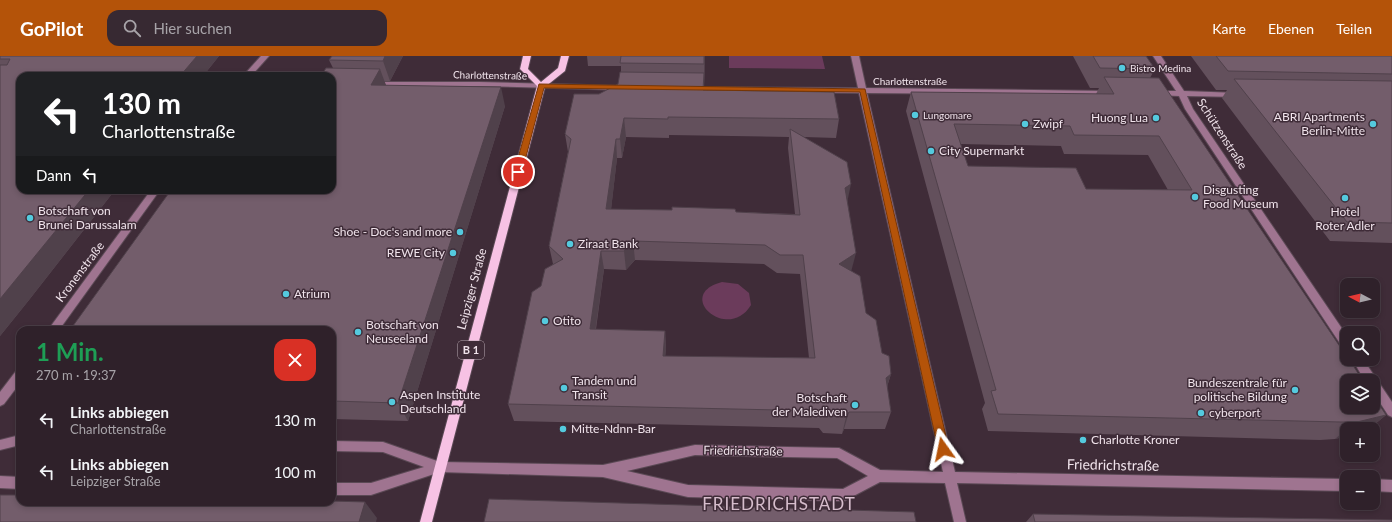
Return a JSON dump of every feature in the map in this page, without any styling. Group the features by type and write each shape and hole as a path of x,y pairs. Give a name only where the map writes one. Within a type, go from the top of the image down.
{"main road":[{"path":"527,56 524,69 541,86 562,69 565,56"},
{"name":"Leipziger Straße","path":"426,522 541,86"}],"street":[{"path":"251,72 265,56"},
{"path":"855,56 960,522"},
{"name":"Schützenstraße","path":"1157,56 1182,94 1189,109 1340,334"},
{"name":"Charlottenstraße","path":"362,84 630,88"},
{"name":"Charlottenstraße","path":"684,88 1115,93"},
{"path":"1146,93 1246,95"},
{"name":"Kronenstraße","path":"56,326 153,194"},
{"path":"0,401 16,379"},
{"path":"1380,394 1392,412"},
{"path":"0,445 16,441"},
{"name":"Friedrichstraße","path":"336,446 383,447 440,468"},
{"name":"Friedrichstraße","path":"603,471 694,450 839,454 879,476"},
{"name":"Friedrichstraße","path":"336,488 371,489 440,468 603,471 688,491 844,495 879,476 949,476 1340,485"},
{"path":"0,482 16,483"},
{"path":"1380,485 1392,486"}],"shaded area":[{"path":"729,56 822,56 825,69 729,68"},
{"path":"722,282 738,284 749,293 751,305 741,315 730,319 719,318 710,313 704,305 703,296 708,288"}],"building":[{"path":"0,56 197,56 183,72 16,72 16,194 86,194 0,299 0,65 7,65 10,59 0,59"},
{"path":"332,56 385,56 383,61 329,60"},
{"path":"621,56 704,56 704,64 620,63"},
{"path":"1093,56 1146,56 1155,69 1100,68"},
{"path":"1216,56 1392,56 1392,74 1228,71"},
{"name":"Atrium","path":"326,68 380,69 371,85 501,87 398,403 336,401 336,326 73,326 168,194 336,194 336,72 324,72"},
{"path":"620,72 704,73 703,90 834,92 839,119 668,117 668,119 624,118 620,139 616,139 606,209 672,210 672,207 735,209 736,212 800,215 790,129 847,162 851,184 845,188 856,253 839,264 860,276 866,313 876,320 882,353 889,356 891,374 886,378 891,412 849,412 846,417 827,416 824,411 508,404 532,292 541,286 545,269 563,259 549,246 571,139 565,134 574,94 599,94 618,84","holes":["633,241 765,245 780,255 803,255 815,358 663,356 665,331 590,329 601,251 624,251"]},
{"path":"1104,77 1159,78 1340,347 1340,366 1353,366 1359,374 1340,374 1340,414 1380,414 1380,406 1386,415 1357,422 1341,422 998,414 991,391 996,390 911,92 1114,94","holes":["954,124 1070,126 1074,135 1159,136 1192,190 1086,189 1076,168 968,166"]},
{"path":"1234,79 1392,81 1392,223 1347,222"},
{"path":"0,495 16,495 16,506 336,506 336,501 365,502 359,522 0,522"},
{"path":"489,499 914,512 916,522 484,522"},
{"path":"1033,514 1392,520 1392,522 1035,522"}],"place":[{"name":"Bistro Medina","path":"1122,68"},
{"name":"Lungomare","path":"915,115"},
{"name":"Huong Lua","path":"1156,118"},
{"name":"Zwipf","path":"1025,124"},
{"name":"ABRI Apartments Berlin-Mitte","path":"1373,124"},
{"name":"City Supermarkt","path":"931,151"},
{"name":"Disgusting Food Museum","path":"1195,197"},
{"name":"Hotel Roter Adler","path":"1345,198"},
{"name":"Botschaft von Brunei Darussalam","path":"30,218"},
{"name":"Shoe - Doc's and more","path":"460,232"},
{"name":"Ziraat Bank","path":"570,244"},
{"name":"REWE City","path":"453,253"},
{"name":"Atrium","path":"286,294"},
{"name":"Otito","path":"545,321"},
{"name":"Botschaft von Neuseeland","path":"358,332"},
{"name":"Tandem und Transit","path":"564,388"},
{"name":"Bundeszentrale für politische Bildung","path":"1295,390"},
{"name":"Aspen Institute Deutschland","path":"392,402"},
{"name":"Botschaft der Malediven","path":"855,405"},
{"name":"cyberport","path":"1201,413"},
{"name":"Mitte-Ndnn-Bar","path":"563,429"},
{"name":"Charlotte Kroner","path":"1083,440"}],"district":[{"name":"FRIEDRICHSTADT","path":"779,504"}],"route":[{"path":"518,172 541,86 863,90 943,449"}]}
